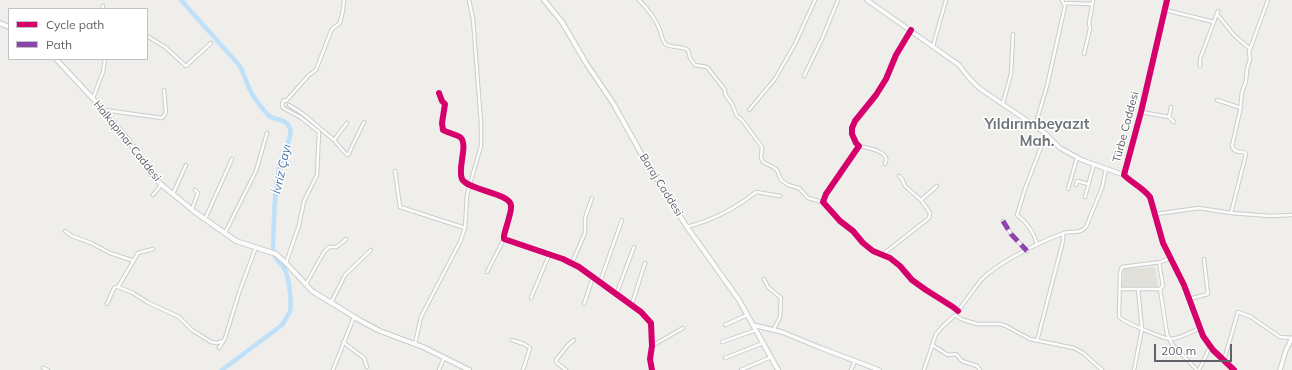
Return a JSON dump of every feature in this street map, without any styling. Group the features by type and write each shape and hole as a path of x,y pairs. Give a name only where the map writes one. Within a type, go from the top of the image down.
{"main road":[{"name":"Baraj Caddesi","path":"544,0 562,22 586,63 616,108 647,164 687,227 732,290 754,325 778,370"},
{"name":"Halkapınar Caddesi","path":"57,60 103,110 136,150 151,174 192,210 240,242 270,252 286,263 305,285 331,304 380,331 415,344 469,370"}],"street":[{"path":"344,0 340,23 331,31 316,70 308,75 282,104 283,108 300,117 334,140 345,154 348,155 364,122"},
{"path":"415,344 422,317 457,249 465,228 467,195 481,146 481,123 469,0"},
{"path":"640,0 648,9 660,28 664,42 668,45 688,50 690,58 695,65 707,67 724,90 737,116 742,120 762,146 760,158 763,162 777,170 781,180 788,185 800,188 808,198 823,202 840,222 853,231 863,243 873,250 890,258 900,266 912,280 953,307 958,312"},
{"path":"749,110 775,80 795,44 815,0"},
{"path":"804,76 822,39 838,0"},
{"path":"867,0 959,65 979,88 1003,103 1046,134 1060,148 1078,158 1124,175"},
{"path":"933,46 946,0"},
{"path":"1035,126 1047,86 1065,6 1062,0"},
{"path":"1084,54 1090,30 1089,23 1093,0"},
{"name":"Türbe Caddesi","path":"1167,0 1141,112 1124,175 1149,195 1156,214 1161,237 1182,280 1200,328 1210,346 1234,370"},
{"path":"1231,213 1246,154 1244,152 1236,152 1233,150 1232,146 1250,59 1249,52 1268,0"},
{"path":"1064,3 1092,4"},
{"path":"1165,10 1214,22"},
{"path":"1200,66 1200,59 1218,13 1234,35 1250,49"},
{"path":"885,164 887,157 883,153 859,146 856,143 852,134 852,128 855,121 876,95 886,79 896,55 911,30"},
{"path":"1003,103 1011,74 1013,34"},
{"path":"148,37 165,47 186,66 211,43"},
{"path":"93,98 103,72 105,60"},
{"path":"103,110 162,118 166,113 164,90"},
{"path":"439,93 445,104 442,123 443,130 462,139 463,146 460,168 461,178 463,181 481,190 503,197 509,201 511,206 504,240 487,272"},
{"path":"1217,100 1241,108"},
{"path":"286,263 300,225 304,201 317,175 320,131 303,114 289,105"},
{"path":"1169,117 1171,106"},
{"path":"1141,112 1169,117 1174,122"},
{"path":"334,140 347,123"},
{"path":"225,233 256,171 267,133"},
{"path":"1037,245 1035,235 1031,228 1017,215 1025,189 1046,134"},
{"path":"823,202 826,194 859,146"},
{"path":"1068,189 1078,158"},
{"path":"205,219 232,159"},
{"path":"1085,197 1094,164"},
{"path":"173,194 186,165"},
{"path":"924,370 936,334 958,312 981,281 990,272 1037,245 1063,234 1082,231 1086,227 1102,188 1106,169"},
{"path":"395,171 400,206 465,228"},
{"path":"882,254 929,218 930,213 921,200 905,186 899,176"},
{"path":"1076,184 1077,181 1088,184"},
{"path":"153,195 162,185"},
{"path":"921,200 937,186"},
{"path":"192,210 198,193 195,190"},
{"path":"687,227 719,216 741,204 756,192 780,196"},
{"path":"572,263 585,232 585,218 592,198"},
{"path":"1156,214 1199,208 1231,213 1270,216 1292,215"},
{"path":"600,282 622,220"},
{"path":"1003,221 1011,234 1027,250"},
{"path":"65,231 72,236 91,243 110,253 134,261"},
{"path":"1037,341 1063,241 1063,234"},
{"path":"305,285 324,252 330,247 336,247 346,239"},
{"path":"504,240 572,263 616,295 632,304 651,324 652,346 650,359 652,370"},
{"path":"219,348 223,341 256,247"},
{"path":"616,295 634,247"},
{"path":"107,304 114,288 116,286 118,287 138,254 153,249"},
{"path":"331,304 346,275 371,250"},
{"path":"531,298 549,255"},
{"path":"1170,258 1159,262 1122,267 1120,273 1119,317 1170,339 1185,335 1200,328"},
{"path":"1189,299 1208,294 1204,259"},
{"path":"1159,262 1162,286 1160,289 1167,334 1172,344 1198,370 1210,346"},
{"path":"632,304 645,263"},
{"path":"584,304 593,277"},
{"path":"764,279 768,287 781,298 780,317 774,330"},
{"path":"118,287 133,293 147,302 179,317 192,330 211,342 217,343 223,341"},
{"path":"1120,289 1160,289"},
{"path":"1134,370 1142,328 1138,289"},
{"path":"1224,361 1238,312 1251,317 1280,337 1292,338 1286,350 1280,370"},
{"path":"725,325 747,314"},
{"path":"955,315 977,324 1000,324 1022,336 1037,341 1074,348 1083,353 1102,370"},
{"path":"333,370 354,317"},
{"path":"754,325 782,332 879,370"},
{"path":"652,346 683,328"},
{"path":"722,342 756,329"},
{"path":"512,340 524,344 530,348 523,370"},
{"path":"566,370 556,360 574,340"},
{"path":"343,342 364,358 366,367"},
{"path":"725,358 763,343"},
{"path":"932,345 948,355 956,354 962,361 977,366 980,370"},
{"path":"741,370 770,357"},
{"path":"439,370 443,360"},
{"path":"851,370 855,360"},
{"path":"44,368 48,370"}],"shaded area":[{"path":"1155,267 1158,287 1122,287 1123,269"}],"waterway":[{"name":"İvriz Çayı","path":"181,0 239,65 252,93 263,109 271,117 284,121 288,125 291,132 280,164 278,175 273,249 276,259 283,267 289,284 290,311 282,325 222,370"}],"marked path":[{"path":"1003,221 1011,234 1027,251"}],"cycle path":[{"path":"1167,0 1141,112 1124,175 1150,197 1163,243 1184,285 1203,336 1213,350 1234,370"},
{"path":"911,30 896,55 886,79 876,95 855,121 852,128 852,134 859,146 826,194 823,202 840,221 853,231 863,243 873,251 890,258 900,266 912,280 958,311"},
{"path":"439,93 445,104 442,123 443,130 460,137 462,140 462,179 472,186 504,198 511,206 504,239 563,259 579,267 641,312 651,323 652,346 650,359 652,370"}],"district":[{"name":"Yıldırımbeyazıt Mah.","path":"1037,132"}]}
